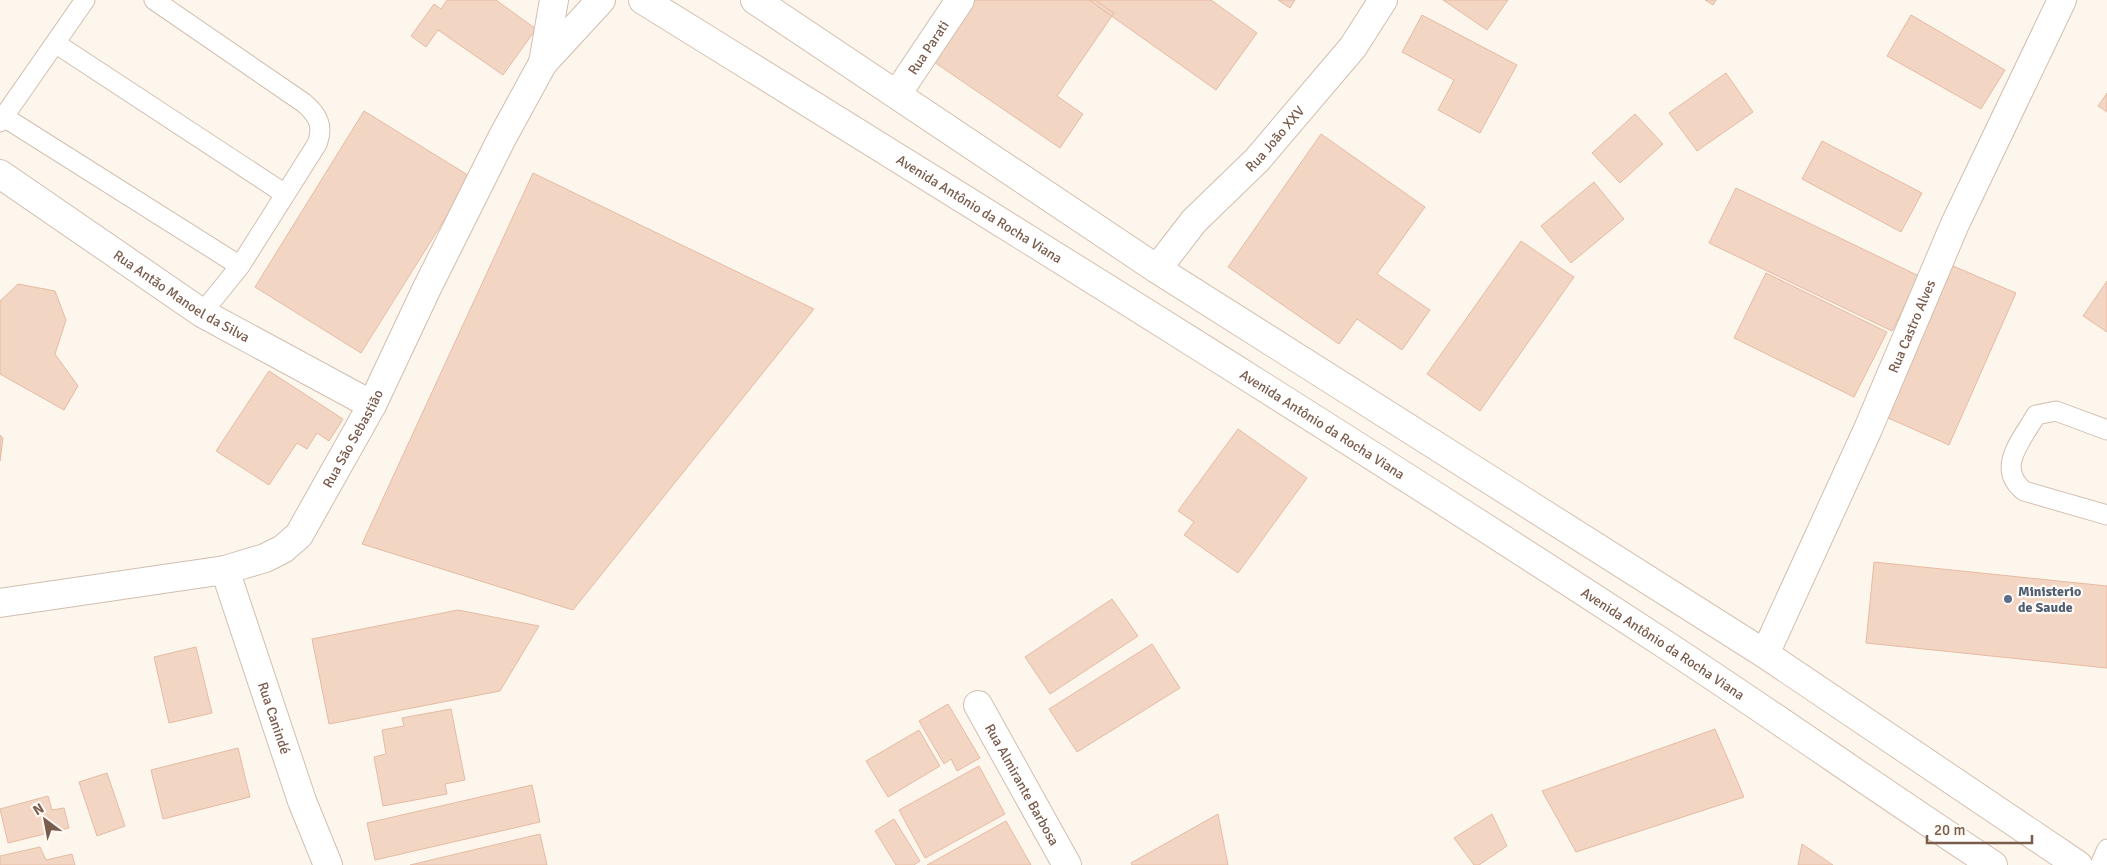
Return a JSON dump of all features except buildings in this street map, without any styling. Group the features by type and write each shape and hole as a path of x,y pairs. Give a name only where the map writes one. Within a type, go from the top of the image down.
{"main road":[{"name":"Rua São Sebastião","path":"543,62 554,0"},
{"name":"Rua São Sebastião","path":"0,603 225,570 265,558 283,549 299,535 372,405 431,279 502,138 543,62 601,0"},
{"name":"Avenida Antônio da Rocha Viana","path":"643,0 1080,270 1651,636 1874,788 1994,865"},
{"path":"755,0 898,94 1156,269 1765,654 2078,865"},
{"name":"Rua Parati","path":"898,94 960,0"},
{"name":"Rua João XXV","path":"1156,269 1194,221 1257,160 1353,47 1383,0"},
{"name":"Rua Castro Alves","path":"1765,654 1868,429 1955,224 2062,0"},
{"name":"Rua Antão Manoel da Silva","path":"0,174 202,313 372,405"},
{"name":"Rua Canindé","path":"225,570 302,801 328,865"},
{"name":"Rua Almirante Barbosa","path":"978,705 1067,865"}],"lane":[{"path":"85,0 2,119 240,266"},
{"path":"154,0 317,113 320,129 317,144 240,266 202,313"},
{"path":"55,43 285,194"},
{"path":"2107,430 2056,412 2036,415 2011,461 2010,471 2014,484 2024,491 2107,515"},
{"path":"2100,865 2107,849"}],"place":[{"name":"Ministerio de Saude","path":"2008,599"}]}
